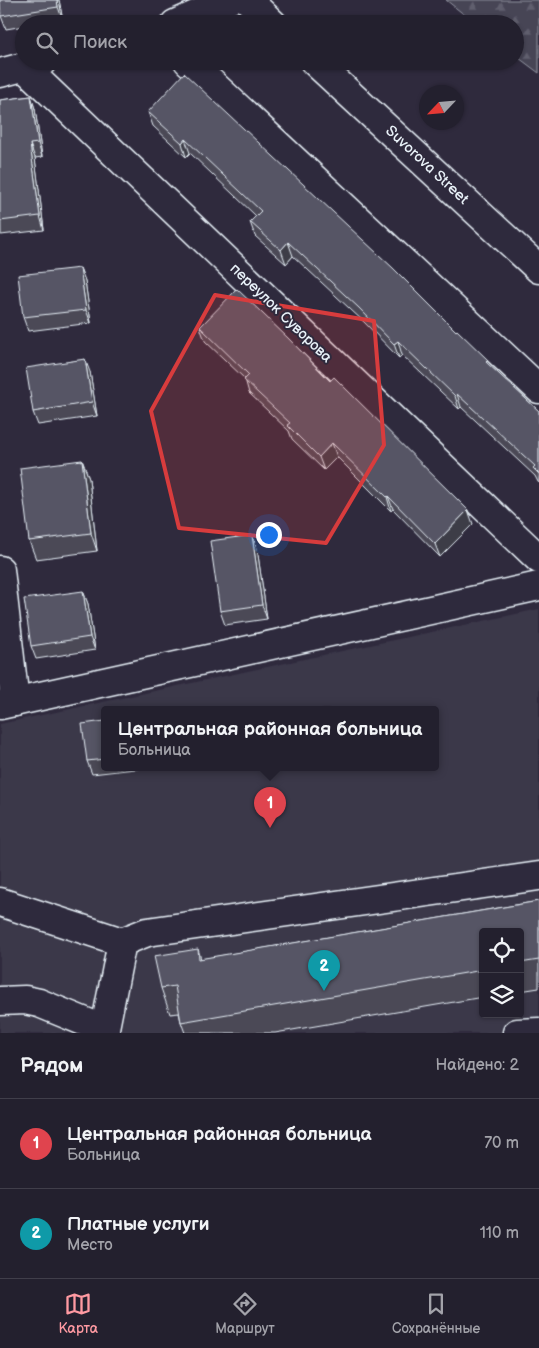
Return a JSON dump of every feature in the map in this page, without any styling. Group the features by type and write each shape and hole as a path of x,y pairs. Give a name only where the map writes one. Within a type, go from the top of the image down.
{"street":[{"path":"195,15 228,0"},
{"path":"248,0 264,15"},
{"name":"переулок Суворова","path":"26,70 539,559"},
{"path":"198,70 539,390"},
{"name":"Suvorova Street","path":"324,70 539,268"},
{"path":"0,570 7,703 539,586"},
{"path":"0,902 122,942 147,932 539,876"},
{"path":"0,1001 25,1000 39,1003 104,1032 122,942"},
{"path":"517,1033 539,1032"}],"highlighted area":[{"path":"215,295 374,321 384,445 326,543 179,528 151,411"}],"shaded area":[{"path":"539,609 539,1033 0,1033 0,724"}],"green space":[{"path":"446,0 539,0 539,73 524,62 524,15 465,15"}],"building":[{"path":"0,0 57,0 58,7 1,16"},
{"path":"184,73 393,268 488,360 486,362 539,411 539,474 533,468 535,466 457,394 455,396 398,341 394,344 359,308 288,242 281,250 250,222 261,211 185,139 182,143 148,112"},
{"path":"31,96 38,143 30,144 40,216 0,221 0,100"},
{"path":"80,268 86,310 23,317 18,275"},
{"path":"237,289 330,381 334,377 468,510 435,544 332,443 319,457 287,425 290,423 244,380 249,375 200,327"},
{"path":"85,359 92,402 33,412 26,368"},
{"path":"82,460 91,533 29,541 20,468"},
{"path":"252,535 262,605 220,611 210,541"},
{"path":"83,591 90,637 31,646 24,599"},
{"path":"101,722 101,759 87,761 82,724"},
{"path":"539,901 539,960 524,962 524,928 479,928 479,971 181,1022 175,986 161,988 154,956 198,949 199,959"}],"place":[{"name":"Центральная районная больница","path":"270,828"},
{"name":"Платные услуги","path":"324,991"}]}
